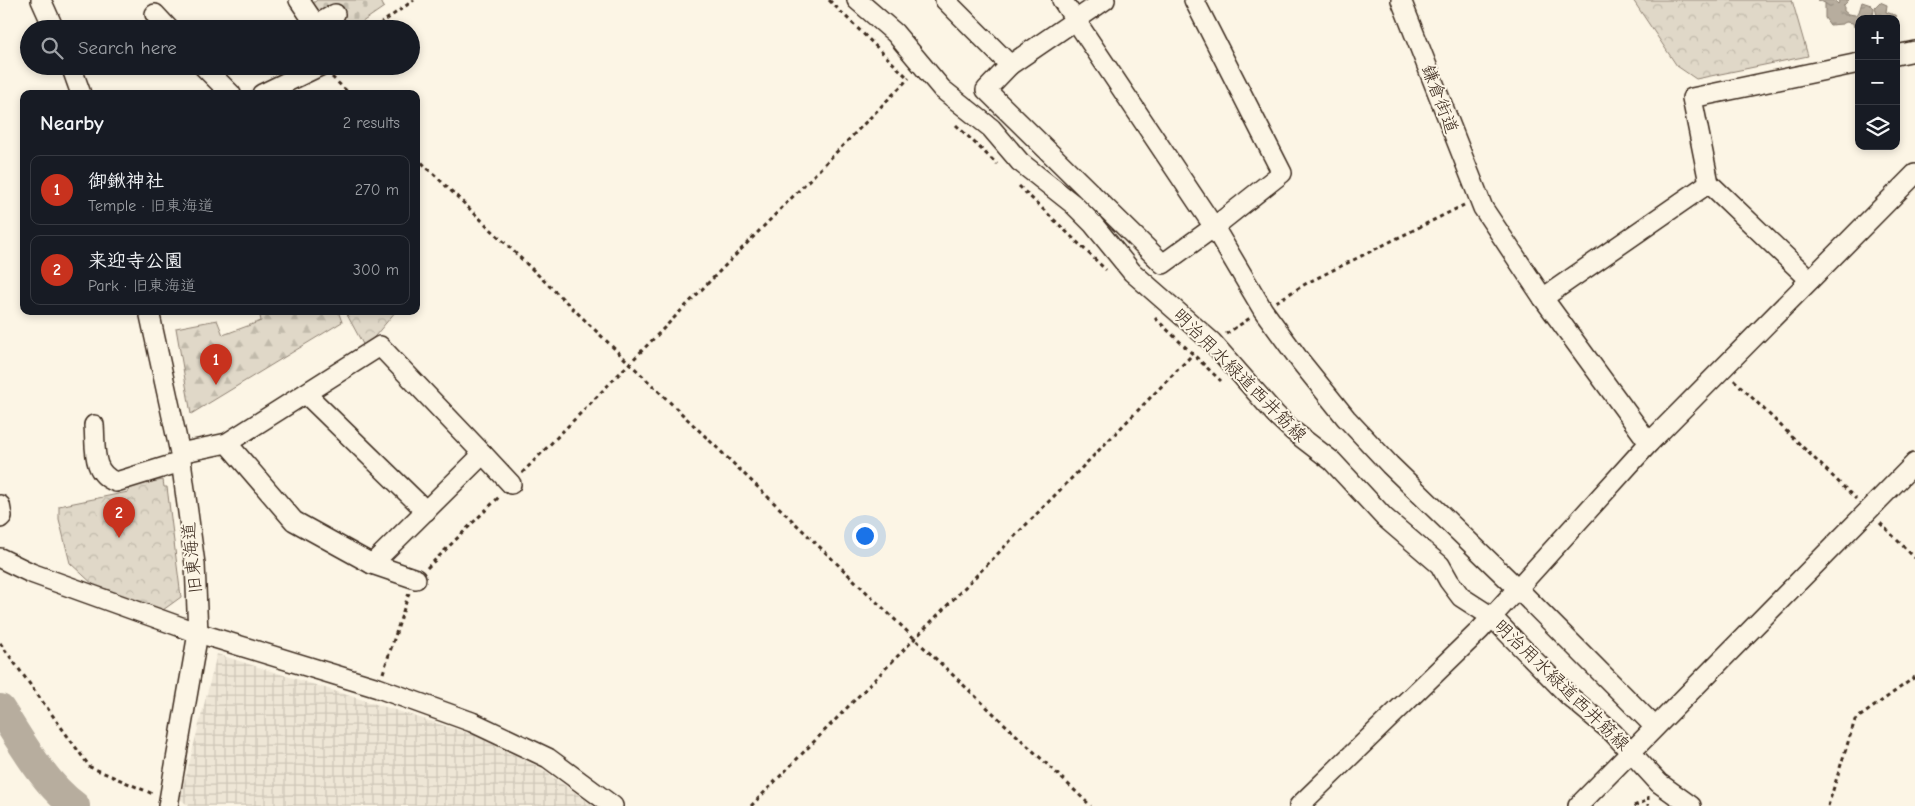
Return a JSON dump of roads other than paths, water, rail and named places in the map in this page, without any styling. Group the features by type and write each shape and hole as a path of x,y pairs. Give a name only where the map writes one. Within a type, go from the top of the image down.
{"street":[{"path":"41,0 50,20"},
{"path":"299,0 313,20"},
{"name":"明治用水緑道西井筋線","path":"857,0 895,32 942,89 974,113 991,128 1020,161 1073,204 1132,272 1212,342 1272,412 1332,461 1384,517 1440,565 1461,597 1492,617 1563,689 1613,733 1660,783 1687,804"},
{"path":"945,0 1010,65"},
{"path":"1062,0 1214,227 1263,310 1301,362 1346,418 1390,465 1518,589 1655,727"},
{"path":"1105,0 1010,65 986,90 1163,264 1214,227 1282,173 1194,0"},
{"name":"鎌倉街道","path":"1401,0 1483,208 1543,298 1649,443"},
{"path":"156,14 161,20"},
{"path":"324,20 335,14"},
{"path":"1900,54 1915,51"},
{"path":"1810,280 1709,183 1692,98 1855,64"},
{"path":"74,75 80,90"},
{"path":"212,75 227,90"},
{"path":"270,90 301,75"},
{"path":"1299,806 1492,617 1649,443 1915,174"},
{"path":"1543,298 1709,183"},
{"name":"旧東海道","path":"149,315 180,458 195,564 198,633 169,803"},
{"path":"94,425 98,469 107,479 116,482 180,458 227,444 380,346 511,484"},
{"path":"306,394 426,512"},
{"path":"227,444 294,520 372,564 416,579"},
{"path":"372,564 483,454"},
{"path":"1578,806 1915,463"},
{"path":"0,505 2,516 0,518"},
{"path":"0,558 32,573 198,633 378,688 472,722 548,758 613,806"}],"water":[{"path":"1818,0 1834,0 1838,4 1840,0 1849,0 1844,5 1844,11 1855,15 1855,27 1853,23 1846,22 1830,25 1825,18 1825,3"},
{"path":"1862,2 1874,8 1873,15 1855,15 1859,12"},
{"path":"1880,2 1887,5 1886,12 1894,15 1877,15 1875,7"}],"waterway":[{"path":"0,709 43,774 75,806"}],"place":[{"name":"御鍬神社","path":"216,385"},
{"name":"来迎寺公園","path":"119,538"}]}
